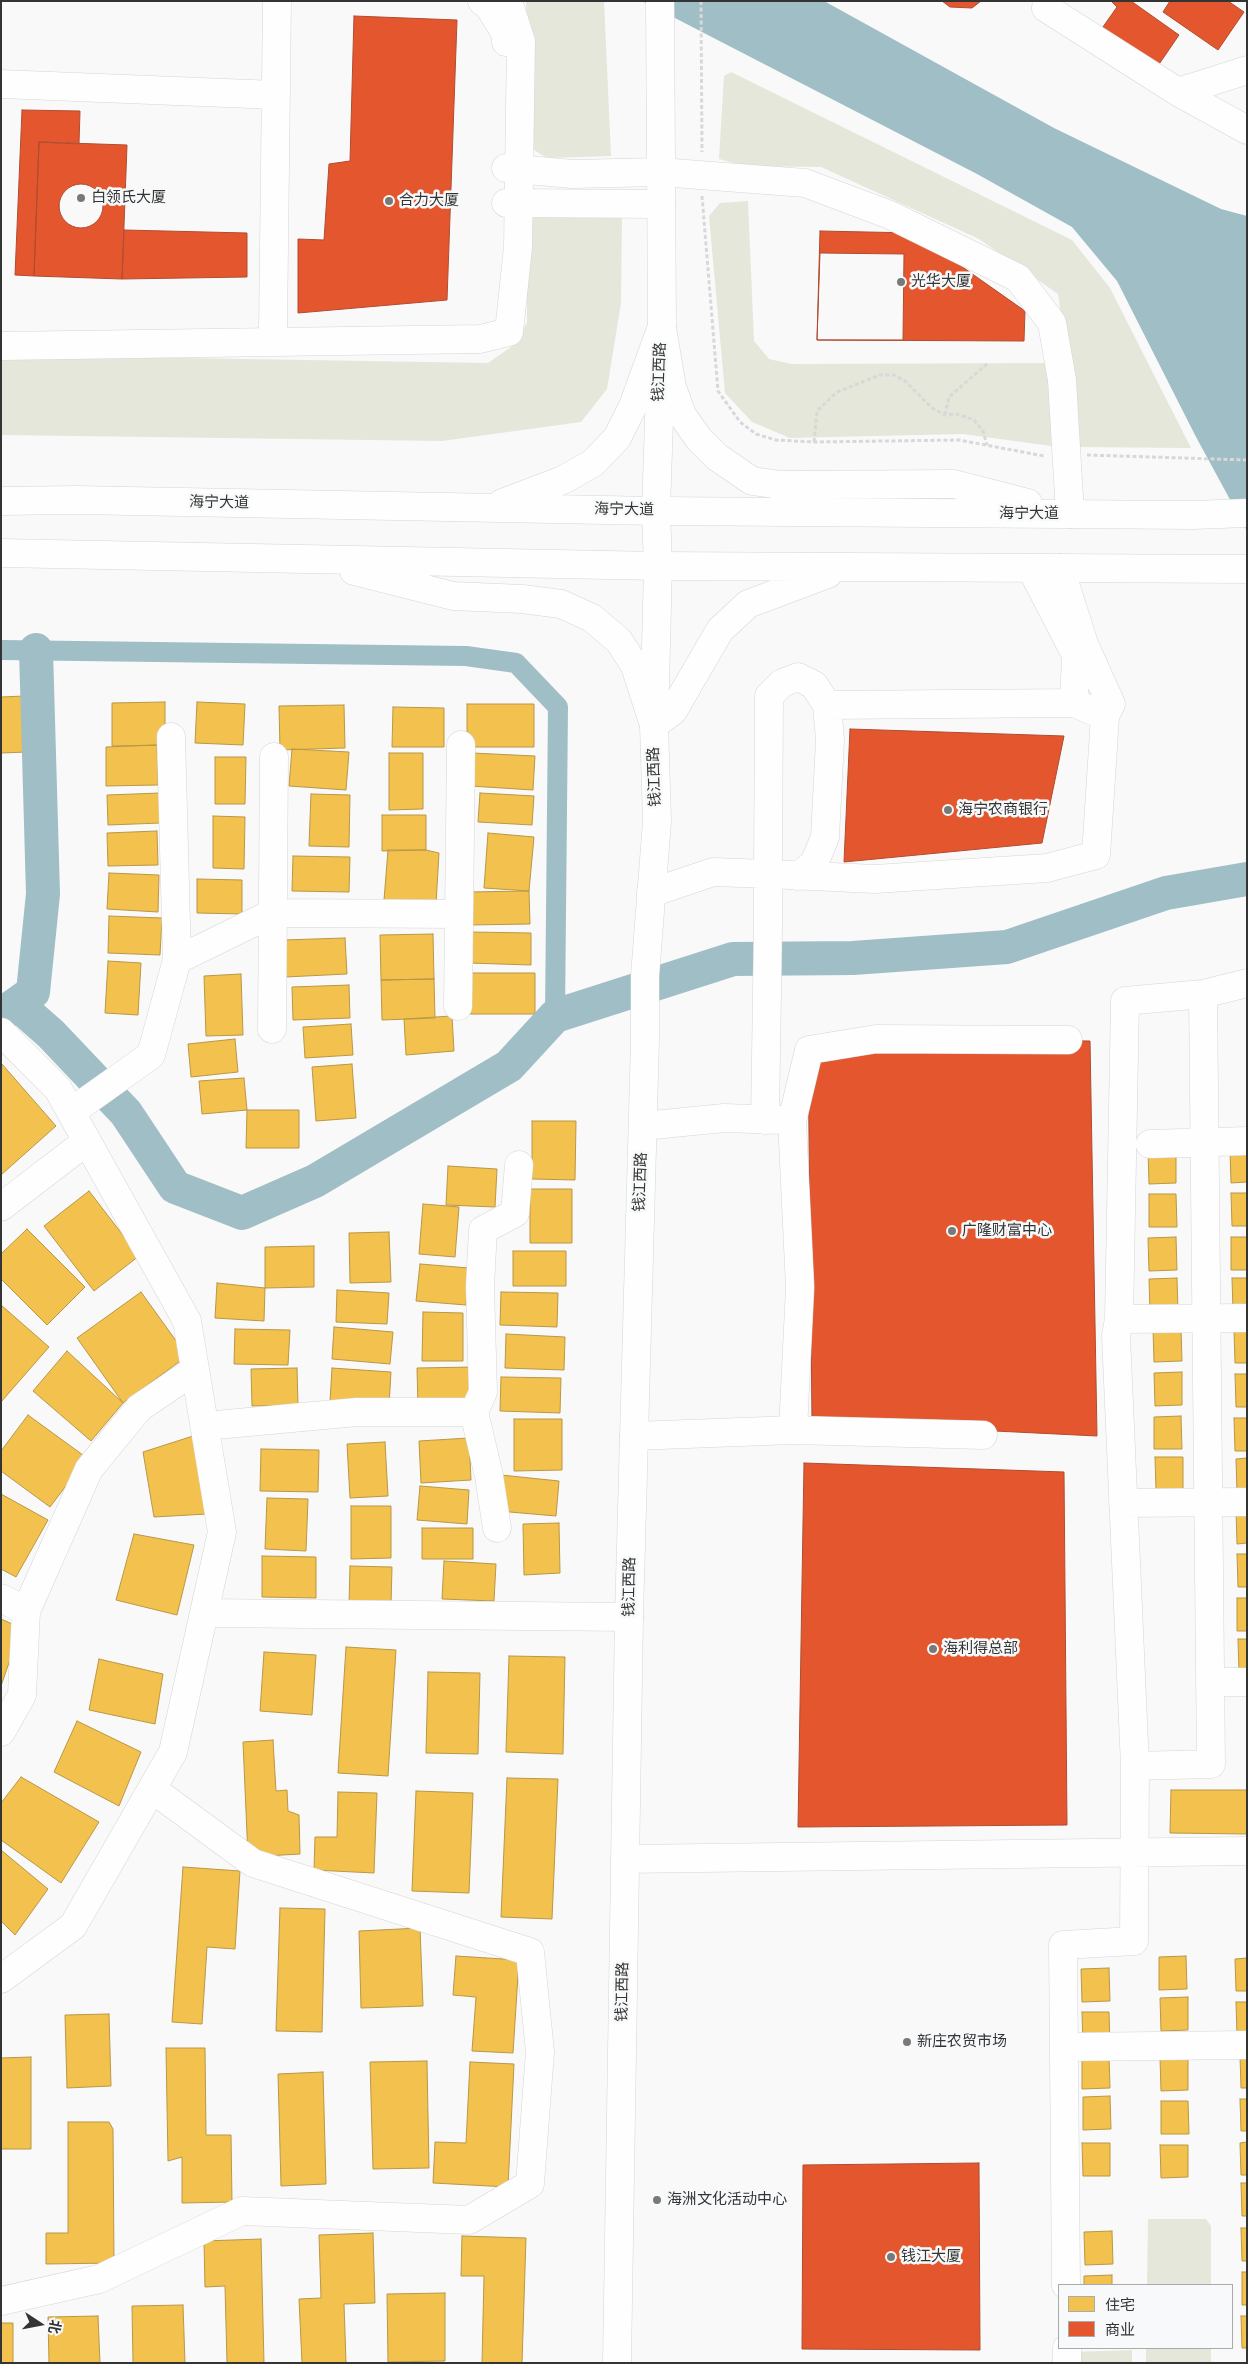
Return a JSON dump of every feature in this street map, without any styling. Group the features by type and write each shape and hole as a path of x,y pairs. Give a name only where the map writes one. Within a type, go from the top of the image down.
{"main road":[{"path":"273,330 277,1"},
{"path":"1,331 436,330 501,326 507,306 512,203 506,34 488,5 482,1"},
{"path":"508,1 521,41 512,169"},
{"name":"钱江西路","path":"617,2363 629,1617 643,1126 645,976 657,821 654,724 658,566 656,511 662,328 660,1"},
{"path":"1047,1 1046,8 1178,92 1247,130"},
{"path":"1178,92 1247,70"},
{"path":"1,84 276,95"},
{"path":"512,169 572,174 660,172 805,184 890,215 1018,278 1052,323 1062,380 1070,514 954,484 781,484 752,481 717,457 699,439 682,415 672,387 662,328"},
{"path":"512,203 660,204"},
{"path":"1,346 480,339 509,332 518,247 512,203"},
{"path":"488,508 563,480 593,463 616,438 633,406 662,328"},
{"name":"海宁大道","path":"1,501 87,500 656,511 1193,515 1247,513"},
{"path":"1,553 658,566 1247,569"},
{"path":"306,559 453,596 522,599 561,604 592,618 619,641 635,666 654,724 673,711 720,630 748,604 847,567"},
{"path":"1031,568 1076,654 1074,703"},
{"path":"651,893 713,872 875,879 1047,868 1096,855 1105,716 1111,704 1084,644 1060,568"},
{"path":"765,1120 769,696 782,683 798,677 814,685 827,705 830,740 826,837 814,864 797,876"},
{"path":"827,705 1074,703 1105,716"},
{"path":"71,1112 151,1055 177,960 171,737"},
{"path":"458,1006 461,745"},
{"path":"272,1029 274,757"},
{"path":"177,960 273,914 459,914"},
{"path":"1066,2284 1063,1945 1134,1941 1134,1766 1116,1336 1119,1319 1125,1001 1203,994 1247,983"},
{"path":"1134,1766 1211,1764 1203,994"},
{"path":"1,1032 58,1089 187,1321 222,1532 173,1752 73,1926 1,1979"},
{"path":"793,1430 800,1287 792,1121 809,1050 876,1039 1068,1040"},
{"path":"643,1126 724,1118 792,1121"},
{"path":"1,1207 87,1141"},
{"path":"1150,1144 1247,1141"},
{"path":"498,1528 489,1476 474,1412 483,1392 480,1286 483,1230 515,1213 519,1165"},
{"path":"1119,1319 1247,1318"},
{"path":"1,1732 22,1696 26,1611 89,1469 139,1408 195,1370"},
{"path":"205,1426 357,1412 474,1412"},
{"path":"634,1436 793,1430 984,1435"},
{"path":"1123,1503 1247,1502"},
{"path":"1,1598 26,1611"},
{"path":"204,1614 629,1617"},
{"path":"1210,1682 1247,1682"},
{"path":"1,2301 99,2279 242,2211 469,2220 530,2184 540,2052 530,1952 253,1863 152,1789"},
{"path":"625,1859 1247,1851"},
{"path":"1064,2047 1247,2046"},
{"path":"1067,2349 1067,2363"}],"path":[{"path":"701,1 702,212 718,391 740,422 756,434 776,440 814,442 959,440 1040,456 1067,454 1247,460"},
{"path":"945,415 949,397 988,363"},
{"path":"814,442 817,411 837,392 880,375 894,375 905,382 932,408 945,415 956,414 974,420 983,431 987,445"}],"shaded area":[{"path":"526,1 604,1 611,156 547,158 531,148"},
{"path":"731,72 1072,240 1110,288 1191,448 1080,447 1058,294 979,239 821,167 745,166 719,159 724,76"},
{"path":"748,201 754,341 769,359 792,364 1054,363 1059,447 963,434 790,438 752,422 725,393 709,216 720,203"},
{"path":"622,215 621,303 607,389 581,422 442,441 1,435 1,355 488,363 511,347 527,323 527,230 533,216"},
{"path":"1148,2219 1206,2219 1211,2226 1211,2284 1147,2284"},
{"path":"1146,2349 1211,2349 1211,2363 1146,2363"},
{"path":"1132,2350 1132,2363 1072,2363 1072,2352"}],"water":[{"path":"642,1 824,1 1054,128 1221,209 1247,216 1247,531 1195,435 1117,281 1072,227 977,174"}],"building: 住宅":[{"path":"25,696 27,752 1,753 1,697"},
{"path":"165,702 165,745 112,746 112,703"},
{"path":"197,702 245,704 243,745 195,743"},
{"path":"467,704 534,704 534,747 467,747"},
{"path":"344,705 345,748 280,750 279,706"},
{"path":"393,707 444,708 444,747 392,747"},
{"path":"157,745 158,785 106,786 106,747"},
{"path":"292,749 349,752 346,790 289,786"},
{"path":"389,753 423,753 423,809 389,810"},
{"path":"472,753 535,756 533,790 470,786"},
{"path":"215,757 246,757 245,804 215,804"},
{"path":"160,793 161,823 108,825 107,795"},
{"path":"480,793 534,796 532,825 478,822"},
{"path":"311,794 350,795 349,847 309,846"},
{"path":"382,815 426,815 426,850 382,851"},
{"path":"213,816 245,817 244,869 213,868"},
{"path":"157,831 158,865 108,866 107,833"},
{"path":"488,833 534,837 529,891 484,888"},
{"path":"388,850 426,850 439,853 436,904 384,900"},
{"path":"293,856 350,857 349,892 292,891"},
{"path":"109,873 159,875 158,912 107,909"},
{"path":"197,879 242,880 242,914 197,913"},
{"path":"529,891 530,924 469,925 468,892"},
{"path":"109,916 162,918 160,955 108,953"},
{"path":"469,932 531,933 531,965 468,963"},
{"path":"433,934 434,979 381,980 380,935"},
{"path":"345,938 347,974 285,977 283,940"},
{"path":"108,961 141,963 138,1015 105,1013"},
{"path":"470,973 535,973 535,1014 470,1014"},
{"path":"241,974 243,1035 206,1036 204,976"},
{"path":"434,979 435,1018 382,1020 381,980"},
{"path":"349,985 350,1018 293,1020 292,987"},
{"path":"452,1016 454,1051 406,1055 404,1019"},
{"path":"351,1024 353,1055 305,1058 303,1027"},
{"path":"235,1039 238,1072 191,1077 188,1044"},
{"path":"1,1063 56,1126 1,1175"},
{"path":"352,1064 356,1118 316,1121 312,1067"},
{"path":"244,1078 247,1110 202,1114 199,1081"},
{"path":"247,1110 299,1110 299,1148 246,1148"},
{"path":"532,1121 576,1121 575,1180 532,1179"},
{"path":"1247,1149 1247,1182 1231,1183 1230,1150"},
{"path":"1176,1150 1176,1183 1149,1184 1148,1151"},
{"path":"448,1166 497,1169 495,1207 446,1205"},
{"path":"530,1189 572,1189 572,1243 530,1243"},
{"path":"89,1191 139,1256 94,1291 44,1226"},
{"path":"1231,1193 1247,1193 1247,1226 1232,1226"},
{"path":"1149,1194 1176,1194 1177,1227 1149,1227"},
{"path":"423,1204 459,1207 455,1257 419,1254"},
{"path":"27,1229 85,1287 47,1325 1,1279 1,1254"},
{"path":"389,1232 391,1282 350,1283 349,1233"},
{"path":"1176,1237 1177,1270 1149,1271 1148,1238"},
{"path":"1231,1237 1247,1237 1247,1270 1231,1270"},
{"path":"314,1246 314,1287 265,1288 265,1247"},
{"path":"513,1251 566,1251 566,1286 513,1286"},
{"path":"420,1264 469,1268 466,1305 416,1301"},
{"path":"1177,1278 1178,1311 1150,1312 1149,1279"},
{"path":"1232,1278 1247,1278 1247,1310 1233,1311"},
{"path":"217,1283 265,1288 264,1321 215,1318"},
{"path":"337,1290 389,1293 387,1324 336,1322"},
{"path":"141,1292 187,1356 123,1403 77,1338"},
{"path":"501,1292 558,1293 557,1327 500,1325"},
{"path":"1,1305 49,1347 1,1402"},
{"path":"423,1312 463,1313 463,1361 422,1361"},
{"path":"334,1327 393,1332 390,1364 332,1359"},
{"path":"1181,1328 1182,1361 1154,1362 1153,1329"},
{"path":"235,1329 290,1330 288,1365 234,1364"},
{"path":"1247,1330 1247,1363 1235,1363 1234,1331"},
{"path":"506,1334 565,1337 564,1370 505,1368"},
{"path":"67,1351 123,1403 91,1441 33,1391"},
{"path":"474,1367 474,1405 418,1406 417,1368"},
{"path":"297,1368 298,1405 252,1406 251,1369"},
{"path":"332,1368 391,1372 389,1406 330,1401"},
{"path":"1182,1372 1182,1405 1155,1406 1154,1373"},
{"path":"1235,1374 1247,1374 1247,1407 1236,1407"},
{"path":"501,1377 561,1378 560,1413 500,1411"},
{"path":"28,1415 87,1458 50,1507 1,1471 1,1451"},
{"path":"1181,1416 1182,1449 1154,1449 1154,1417"},
{"path":"1234,1418 1247,1418 1247,1451 1235,1451"},
{"path":"514,1419 562,1419 562,1470 514,1471"},
{"path":"193,1436 207,1514 154,1517 143,1452"},
{"path":"469,1438 471,1480 421,1483 419,1441"},
{"path":"385,1442 388,1496 350,1498 347,1444"},
{"path":"261,1449 319,1450 318,1492 260,1491"},
{"path":"1155,1457 1183,1457 1183,1490 1156,1490"},
{"path":"1247,1458 1247,1491 1237,1492 1236,1459"},
{"path":"501,1475 559,1481 556,1516 498,1511"},
{"path":"420,1486 469,1490 467,1524 417,1520"},
{"path":"1,1494 48,1520 16,1577 1,1569"},
{"path":"267,1498 308,1499 306,1551 265,1549"},
{"path":"351,1506 391,1506 391,1558 351,1559"},
{"path":"1247,1510 1247,1543 1237,1544 1236,1511"},
{"path":"559,1523 560,1573 524,1575 523,1524"},
{"path":"422,1528 473,1528 473,1559 422,1559"},
{"path":"134,1534 194,1545 177,1615 116,1600"},
{"path":"1237,1554 1247,1554 1247,1587 1238,1587"},
{"path":"262,1556 316,1557 316,1598 262,1597"},
{"path":"444,1561 496,1564 494,1601 442,1599"},
{"path":"350,1566 392,1567 391,1605 349,1604"},
{"path":"1237,1598 1247,1598 1247,1631 1237,1631"},
{"path":"1,1619 21,1628 1,1686"},
{"path":"1238,1639 1247,1639 1247,1671 1239,1672"},
{"path":"346,1647 396,1650 388,1776 338,1773"},
{"path":"264,1652 316,1655 312,1715 260,1711"},
{"path":"509,1656 565,1657 563,1754 506,1752"},
{"path":"99,1659 163,1674 155,1724 89,1710"},
{"path":"428,1672 480,1673 478,1754 426,1753"},
{"path":"77,1721 141,1752 119,1806 54,1772"},
{"path":"273,1740 276,1791 287,1790 288,1811 299,1815 300,1854 248,1857 243,1742"},
{"path":"21,1777 99,1822 61,1883 1,1840 1,1803"},
{"path":"507,1778 558,1779 552,1919 501,1917"},
{"path":"1171,1790 1247,1790 1247,1834 1170,1833"},
{"path":"416,1791 473,1793 469,1893 412,1891"},
{"path":"338,1792 377,1793 374,1873 314,1870 315,1837 337,1837"},
{"path":"1,1850 48,1889 15,1935 1,1921"},
{"path":"183,1867 240,1871 235,1949 207,1947 202,2024 172,2022"},
{"path":"280,1908 325,1909 322,2032 276,2031"},
{"path":"420,1928 423,2006 361,2008 359,1931"},
{"path":"456,1956 519,1960 513,2053 472,2051 476,1997 453,1995"},
{"path":"1186,1956 1187,1989 1159,1990 1159,1957"},
{"path":"1247,1958 1247,1991 1236,1991 1235,1959"},
{"path":"1109,1968 1110,2001 1082,2002 1081,1969"},
{"path":"1188,1997 1188,2030 1161,2031 1160,1998"},
{"path":"1236,2002 1247,2002 1247,2035 1237,2035"},
{"path":"1082,2012 1109,2012 1110,2045 1083,2045"},
{"path":"109,2014 111,2086 67,2088 65,2015"},
{"path":"166,2048 205,2048 206,2135 231,2135 232,2202 182,2203 182,2157 168,2161"},
{"path":"1240,2055 1247,2055 1247,2088 1241,2088"},
{"path":"1082,2056 1109,2056 1110,2088 1082,2089"},
{"path":"31,2057 31,2149 1,2149 1,2058"},
{"path":"1188,2057 1188,2090 1161,2091 1160,2058"},
{"path":"427,2061 429,2168 373,2169 370,2062"},
{"path":"470,2062 514,2064 508,2187 433,2183 435,2142 466,2143"},
{"path":"323,2072 326,2184 281,2186 278,2074"},
{"path":"1110,2096 1111,2129 1083,2130 1083,2097"},
{"path":"1240,2099 1247,2099 1247,2131 1241,2131"},
{"path":"1161,2101 1188,2101 1189,2134 1161,2134"},
{"path":"68,2122 109,2122 113,2129 114,2263 46,2264 46,2233 68,2233"},
{"path":"1247,2142 1247,2175 1241,2175 1240,2143"},
{"path":"1082,2143 1110,2143 1110,2176 1083,2176"},
{"path":"1160,2145 1188,2145 1188,2177 1161,2178"},
{"path":"1241,2183 1247,2183 1247,2216 1242,2216"},
{"path":"1241,2228 1247,2228 1247,2261 1242,2261"},
{"path":"1112,2231 1113,2264 1085,2265 1084,2232"},
{"path":"373,2233 375,2303 344,2304 346,2363 302,2363 299,2299 321,2298 319,2235"},
{"path":"462,2236 526,2238 522,2363 482,2363 484,2276 461,2276"},
{"path":"261,2239 264,2363 227,2363 225,2286 205,2287 204,2241"},
{"path":"1242,2272 1247,2272 1247,2305 1242,2305"},
{"path":"1112,2275 1112,2284 1084,2284 1084,2276"},
{"path":"445,2293 445,2361 388,2362 387,2294"},
{"path":"183,2305 185,2363 133,2363 132,2306"},
{"path":"98,2316 100,2363 49,2363 48,2317"},
{"path":"1241,2316 1247,2316 1247,2348 1242,2348"},
{"path":"1,2323 13,2323 13,2363 1,2363"}],"building: 商业":[{"path":"942,1 981,1 972,8 950,7"},
{"path":"1111,1 1131,1 1179,35 1153,73 1098,34 1117,7"},
{"path":"1170,1 1228,1 1244,12 1218,50 1163,12"},
{"name":"合力大厦","path":"354,16 457,20 447,300 298,313 298,239 324,240 329,164 350,161"},
{"path":"22,110 80,111 79,144 39,142 34,276 15,275"},
{"name":"白领氏大厦","path":"39,142 127,145 122,279 34,276"},
{"path":"77,184 85,184 97,190 103,206 97,222 85,228 77,228 65,222 59,210 59,202 65,190"},
{"path":"124,230 247,233 247,277 122,279"},
{"name":"光华大厦","path":"820,231 914,233 1025,311 1024,341 817,340"},
{"path":"820,253 904,254 903,340 817,340"},
{"name":"海宁农商银行","path":"850,729 1064,736 1042,843 844,862"},
{"name":"广隆财富中心","path":"808,1038 1090,1041 1097,1436 812,1422"},
{"name":"海利得总部","path":"804,1463 1064,1472 1067,1825 798,1827"},
{"name":"钱江大厦","path":"979,2163 980,2350 802,2349 803,2165"}],"waterway":[{"path":"1,650 466,656 516,663 558,707 555,1016"},
{"path":"1,1015 33,992 43,894 36,650"},
{"path":"17,1004 51,1034 126,1113 175,1187 242,1213 315,1181 509,1066 555,1016 733,959 853,958 1007,947 1166,893 1247,879"}],"place":[{"name":"白领氏大厦","path":"81,198"},
{"name":"合力大厦","path":"389,201"},
{"name":"光华大厦","path":"901,282"},
{"name":"海宁农商银行","path":"948,810"},
{"name":"广隆财富中心","path":"952,1231"},
{"name":"海利得总部","path":"933,1649"},
{"name":"新庄农贸市场","path":"907,2042"},
{"name":"海洲文化活动中心","path":"657,2200"},
{"name":"钱江大厦","path":"891,2257"}]}
